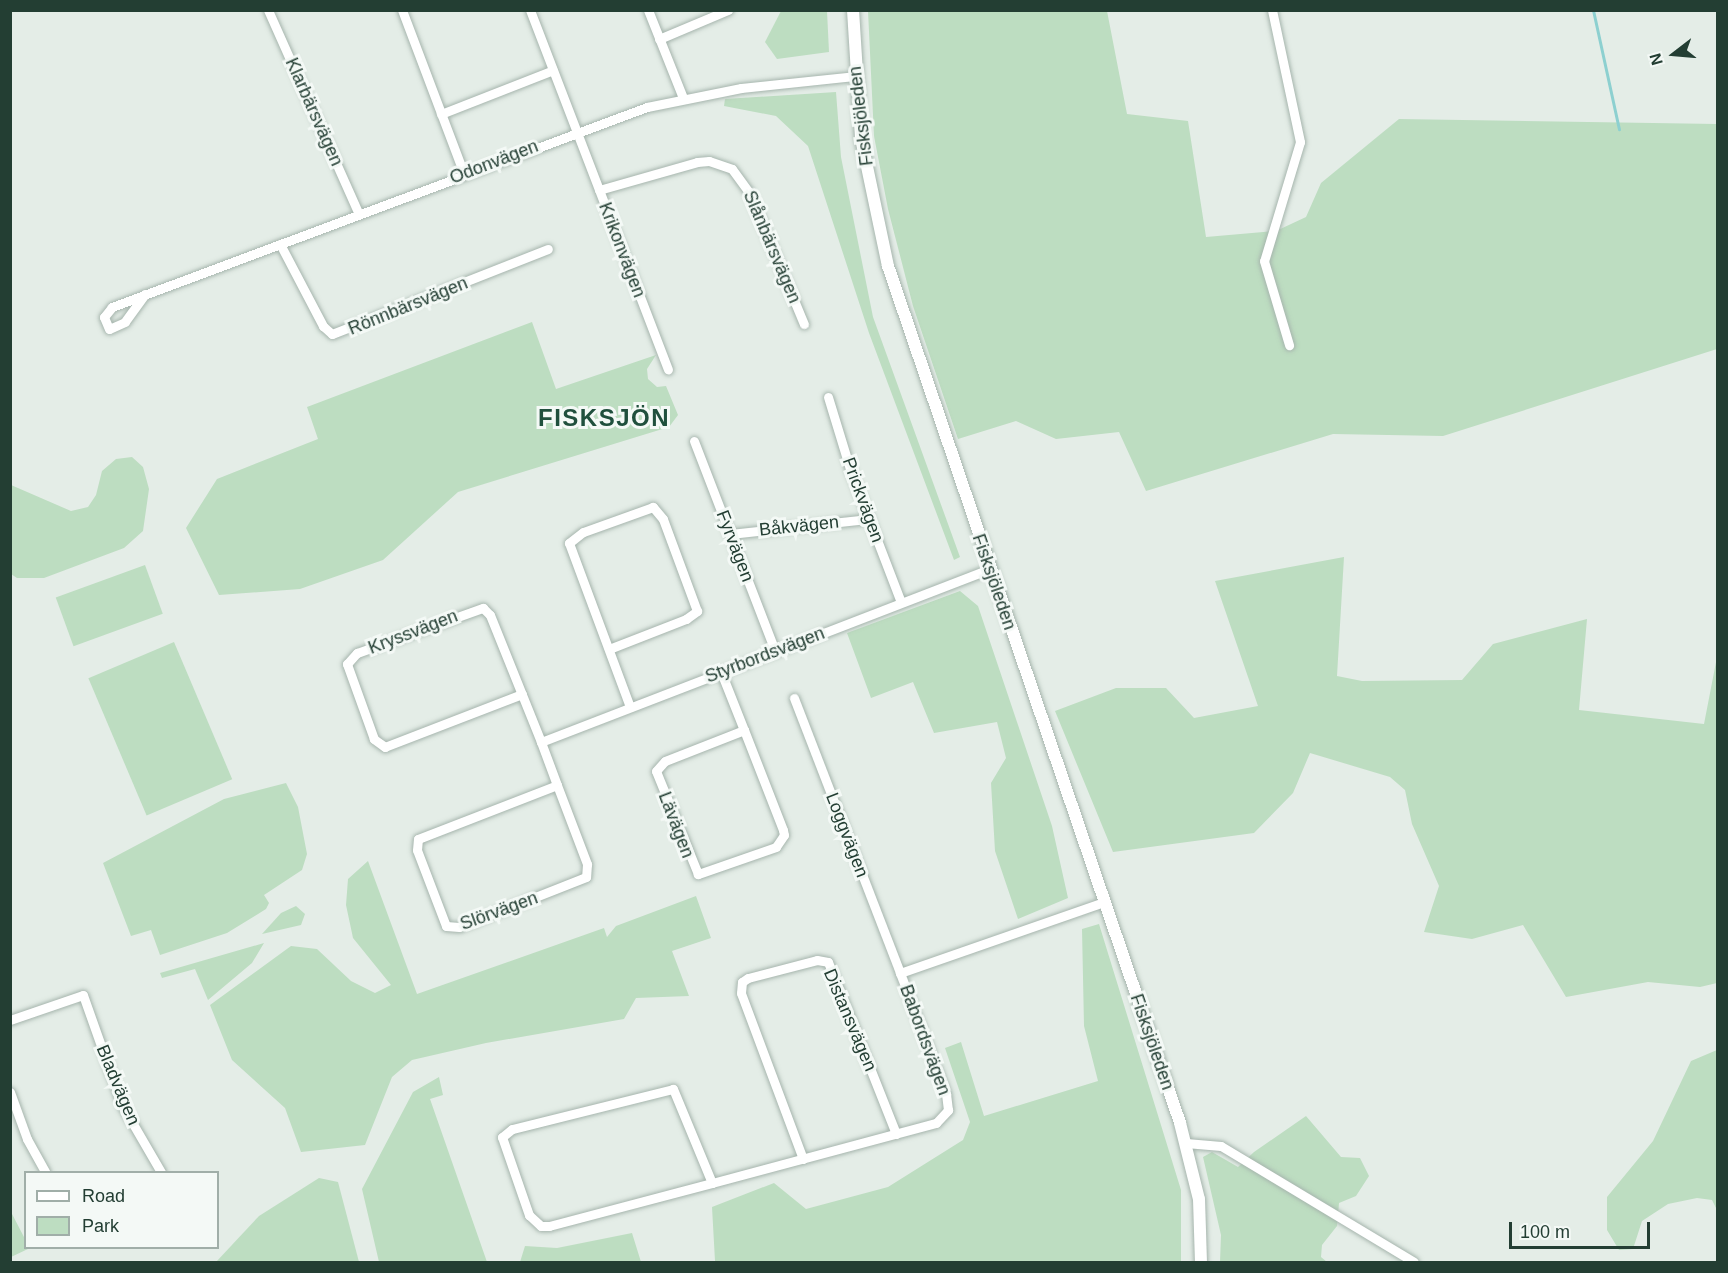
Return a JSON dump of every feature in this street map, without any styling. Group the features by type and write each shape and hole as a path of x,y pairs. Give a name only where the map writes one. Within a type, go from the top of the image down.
{"street":[{"name":"Klarbärsvägen","path":"268,10 359,214"},
{"path":"402,10 464,174"},
{"name":"Krikonvägen","path":"531,10 668,369"},
{"path":"648,10 683,98"},
{"path":"659,39 728,10"},
{"name":"Fisksjöleden","path":"854,10 855,76 866,168 886,257 1186,1143 1198,1199 1201,1263"},
{"path":"1272,10 1300,142 1264,261 1288,345"},
{"path":"441,114 553,70"},
{"name":"Odonvägen","path":"145,294 120,327 109,329 104,317 112,307 145,294 280,244 577,131 683,98 741,88 855,76"},
{"name":"Slånbärsvägen","path":"599,190 697,162 709,161 732,169 749,192 804,324"},
{"name":"Rönnbärsvägen","path":"280,244 323,326 332,334 548,249"},
{"name":"Prickvägen","path":"828,397 869,519 901,602"},
{"name":"Fyrvägen","path":"694,441 775,651"},
{"path":"609,649 693,616 697,611 663,519 652,507 583,532 569,543 630,707"},
{"name":"Båkvägen","path":"730,534 869,519"},
{"name":"Styrbordsvägen","path":"541,742 990,569"},
{"name":"Kryssvägen","path":"522,694 385,747 374,739 347,663 357,653 483,608 490,615 522,694 541,742"},
{"name":"Lävägen","path":"721,672 744,730 783,830 782,841 776,847 698,874 656,771 665,760 744,730"},
{"name":"Loggvägen","path":"795,698 900,972"},
{"name":"Slörvägen","path":"541,742 587,864 586,877 459,927 446,926 415,844 418,839 557,785"},
{"name":"Babordsvägen","path":"712,1183 673,1089 512,1129 502,1137 529,1215 541,1226 712,1183 936,1123 945,1117 948,1102 900,972 1104,902"},
{"name":"Distansvägen","path":"803,1159 741,993 742,982 748,978 816,960 828,962 896,1134"},
{"name":"Bladvägen","path":"10,1020 83,995 120,1098 160,1171"},
{"path":"10,1092 27,1139 44,1171"},
{"path":"1186,1143 1221,1146 1414,1263"}],"green space":[{"path":"781,11 827,11 829,52 777,59 765,42"},
{"path":"868,11 1107,11 1127,114 1188,121 1206,237 1276,231 1306,217 1321,183 1399,119 1717,124 1717,349 1443,436 1333,434 1146,491 1119,432 1056,439 1016,421 958,439 913,306 888,209 874,136"},
{"path":"836,92 841,157 873,317 960,557 954,560 869,333 808,146 776,116 724,106 725,99"},
{"path":"532,322 556,389 656,355 647,369 648,379 657,387 666,386 678,415 669,427 458,492 383,560 300,589 219,595 186,528 217,479 318,439 307,407"},
{"path":"132,457 143,467 149,489 143,531 124,548 44,578 17,578 11,574 11,485 71,511 88,507 96,495 102,471 116,459"},
{"path":"1344,557 1337,676 1362,681 1462,680 1493,644 1587,619 1579,710 1704,724 1717,657 1717,983 1700,987 1648,982 1566,997 1523,925 1472,939 1424,932 1439,886 1412,824 1405,790 1390,777 1310,753 1293,793 1254,833 1113,852 1055,711 1116,688 1166,688 1194,718 1258,706 1215,581"},
{"path":"145,565 163,614 74,646 56,597"},
{"path":"960,591 978,606 1052,826 1068,898 1018,919 995,851 991,783 1006,758 997,722 934,733 913,682 871,698 847,633"},
{"path":"174,642 232,779 147,815 88,678"},
{"path":"286,783 298,807 307,854 302,870 264,895 269,903 266,909 227,933 160,955 151,930 131,936 103,863 224,799"},
{"path":"368,861 417,994 604,928 607,937 616,926 696,896 711,938 672,951 689,996 636,998 624,1019 486,1043 412,1060 392,1077 365,1145 301,1152 285,1108 232,1060 210,1005 291,946 317,949 351,981 375,993 391,985 353,938 346,905 348,879"},
{"path":"296,906 305,914 301,925 262,934 281,913"},
{"path":"1099,924 1181,1190 1181,1262 708,1262 715,1261 712,1207 774,1183 806,1209 888,1187 963,1140 970,1122 945,1048 961,1042 984,1116 1098,1081 1084,1026 1082,929"},
{"path":"264,943 252,963 208,1000 195,969 162,978 160,973"},
{"path":"1717,1050 1717,1210 1712,1200 1697,1198 1668,1204 1642,1221 1633,1249 1619,1250 1607,1230 1607,1197 1653,1141 1691,1061"},
{"path":"439,1077 443,1095 430,1099 487,1262 379,1262 362,1189 413,1092"},
{"path":"1306,1116 1341,1157 1360,1158 1369,1176 1356,1196 1339,1203 1337,1226 1322,1245 1321,1257 1327,1262 1220,1262 1221,1235 1203,1157 1212,1152 1238,1167 1254,1152"},
{"path":"319,1178 338,1182 359,1262 216,1262 259,1216"},
{"path":"11,1212 24,1237 24,1249 28,1249 11,1257"},
{"path":"632,1233 641,1262 520,1262 525,1246 557,1248"}],"waterway":[{"path":"1593,10 1619,129"}],"district":[{"name":"FISKSJÖN","path":"604,418"}]}
